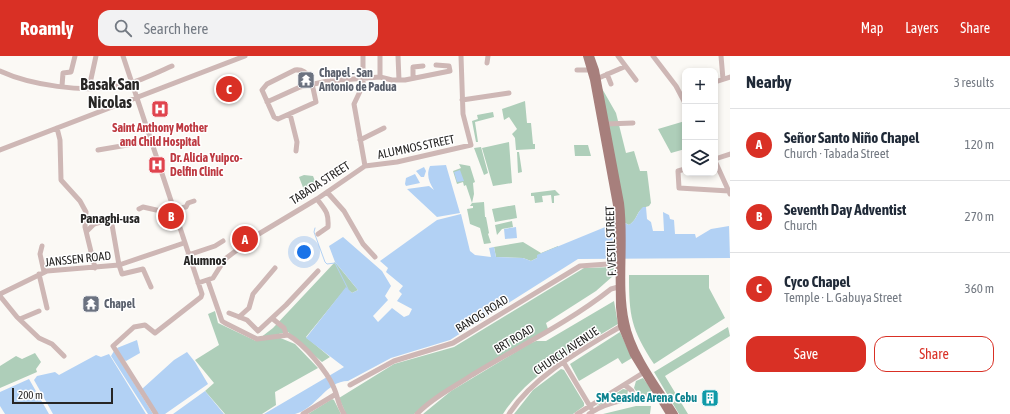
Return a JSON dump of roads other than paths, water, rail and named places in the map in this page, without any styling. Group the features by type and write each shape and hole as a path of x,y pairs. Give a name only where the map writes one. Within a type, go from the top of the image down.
{"main road":[{"name":"F. VESTIL STREET","path":"586,56 591,70 620,223"},
{"name":"F. VESTIL STREET","path":"591,56 596,70 606,124 620,223 621,286 624,325 629,348 675,414"},
{"name":"F. VESTIL STREET","path":"646,371 658,396 669,414"}],"street":[{"path":"62,86 63,73 71,72 75,56"},
{"path":"89,88 96,56"},
{"path":"123,56 130,83 151,141 201,296 155,334 145,325 138,325 113,346 156,414"},
{"path":"0,150 245,56"},
{"name":"TABADA STREET","path":"208,281 216,275 225,259 248,241 317,199 365,166 354,104 363,85 363,56"},
{"path":"380,56 380,77"},
{"path":"398,56 399,80"},
{"path":"461,56 462,100 509,93"},
{"path":"487,63 488,56"},
{"path":"618,56 624,67 636,80"},
{"path":"653,56 682,91"},
{"path":"721,56 723,79"},
{"path":"267,102 300,87 312,84 380,77 399,80 450,71 449,66 436,65"},
{"path":"0,71 32,82 89,88 112,87 130,83 172,66"},
{"path":"413,78 413,67 423,66"},
{"path":"601,77 624,67"},
{"path":"295,70 306,72 312,84 316,102 278,119 274,118 262,90 263,87 295,70"},
{"path":"577,70 591,70"},
{"path":"607,74 611,84"},
{"path":"718,81 730,77"},
{"name":"ALUMNOS STREET","path":"365,166 397,162 471,145 462,100"},
{"path":"290,114 297,142 296,151"},
{"path":"606,124 633,123"},
{"path":"57,128 60,140 61,180 84,208 87,215 86,227 95,268"},
{"path":"360,140 384,128"},
{"path":"98,150 125,144 151,141"},
{"path":"718,159 730,154"},
{"path":"682,170 678,171 679,188 729,192 718,167"},
{"path":"327,192 344,211 363,244 375,257"},
{"path":"317,199 328,213 328,227 318,234"},
{"path":"139,209 143,207 174,212 186,207 188,203 194,201"},
{"path":"88,231 94,224 111,219 122,274 143,269 151,287"},
{"path":"188,255 215,246 223,241"},
{"name":"JANSSEN ROAD","path":"0,295 41,273 119,265 184,243"},
{"path":"42,246 40,254 41,273 47,308"},
{"name":"BANOG ROAD","path":"350,385 394,361 453,343 580,266 621,261"},
{"path":"238,317 249,308 253,294 275,268"},
{"path":"229,313 247,320 258,331 273,319 318,270"},
{"path":"198,283 208,281 222,321 225,323 257,339 286,334 291,336 307,351 334,386 337,401 344,414"},
{"name":"BRT ROAD","path":"417,414 435,399 621,286"},
{"path":"0,295 20,319 39,338 52,344 64,356"},
{"path":"20,319 39,311"},
{"path":"273,319 284,328 286,334"},
{"name":"CHURCH AVENUE","path":"509,414 531,387 564,363 624,325"},
{"path":"564,363 591,410"},
{"path":"591,410 646,371"},
{"path":"625,385 632,391 634,399"},
{"path":"303,414 336,394"},
{"path":"577,414 617,401 658,396"}],"water":[{"path":"446,165 460,213 437,217 407,189 429,186 434,190 428,172 430,166"},
{"path":"424,167 426,171 424,177 421,177 416,171"},
{"path":"460,170 464,181 457,182 454,172"},
{"path":"415,174 420,183 406,186 406,178"},
{"path":"643,207 646,207 647,219 651,222 653,231 664,231 663,212 669,215 670,219 674,220 675,234 695,234 696,238 711,229 729,226 730,258 578,259 450,340 391,358 348,381 333,385 309,407 295,414 264,414 344,367 306,338 346,287 352,293 358,290 335,262 329,246 343,237 382,271 391,286 385,296 388,300 373,316 378,322 392,308 404,317 409,315 412,309 397,301 402,294 399,291 403,286 386,272 388,268 380,261 437,220 461,214 470,251 475,255 491,257 489,248 494,247 496,257 523,258 531,261 537,258 537,255 615,223 625,223 629,225 634,221 639,211"},
{"path":"516,227 517,238 505,239 504,229"},
{"path":"137,340 140,353 126,361 122,359 117,348"},
{"path":"114,351 153,414 148,414 111,356"},
{"path":"187,352 195,362 208,384 165,414 158,414 142,389 174,360"},
{"path":"109,354 146,414 53,414 34,380 37,376 55,372 59,375 96,355 101,357"},
{"path":"29,379 49,414 5,414 0,406 0,392"},
{"path":"205,391 224,414 173,414"}],"waterway":[{"path":"315,228 314,232 325,262 327,264 335,263 348,289"}],"place":[{"name":"Chapel - San Antonio de Padua","path":"306,80"},
{"name":"Cyco Chapel","path":"229,89"},
{"name":"Saint Anthony Mother and Child Hospital","path":"160,109"},
{"name":"Dr. Alicia Yuipco- Delfin Clinic","path":"157,165"},
{"name":"Seventh Day Adventist","path":"171,216"},
{"name":"Señor Santo Niño Chapel","path":"245,239"},
{"name":"Chapel","path":"91,304"},
{"name":"SM Seaside Arena Cebu","path":"710,398"}],"district":[{"name":"Basak San Nicolas","path":"110,93"},
{"name":"Panaghi-usa","path":"110,218"},
{"name":"Alumnos","path":"205,260"}]}
